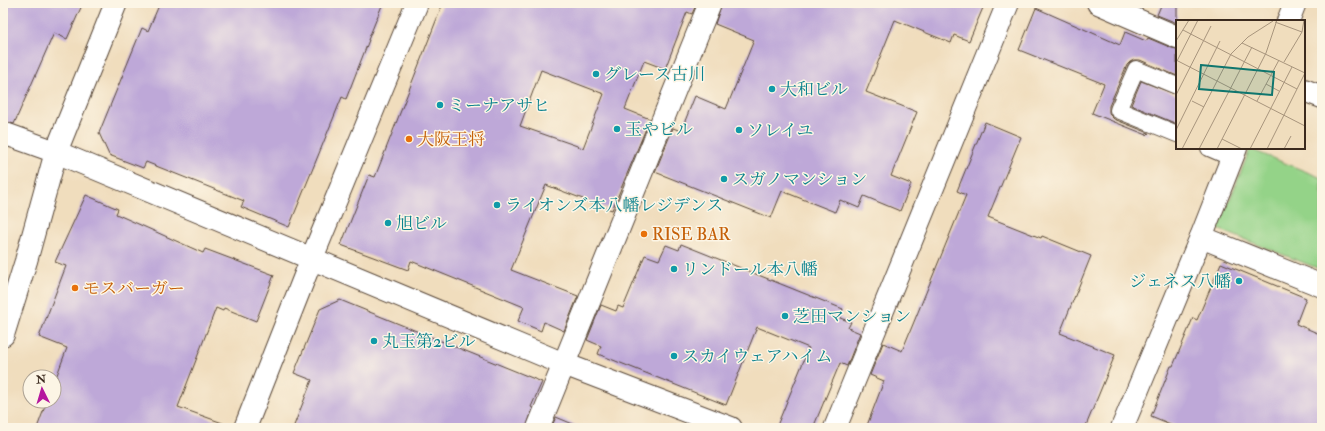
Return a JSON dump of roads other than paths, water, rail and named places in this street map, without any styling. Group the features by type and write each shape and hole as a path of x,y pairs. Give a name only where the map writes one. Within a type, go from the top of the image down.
{"street":[{"path":"3,335 26,261 56,152 116,3"},
{"path":"245,428 312,258 416,3"},
{"path":"538,428 710,3"},
{"path":"836,428 1008,3"},
{"path":"1098,3 1176,37"},
{"path":"1288,20 1295,3"},
{"path":"1305,90 1322,97"},
{"path":"3,133 56,152 564,364 731,428"},
{"path":"1122,428 1234,153"},
{"path":"1200,237 1322,286"}],"lane":[{"path":"1176,86 1136,69 1118,110 1176,134"},
{"path":"1214,149 1234,153"}],"place":[{"name":"グレース古川","path":"596,74"},
{"name":"大和ビル","path":"772,89"},
{"name":"ミーナアサヒ","path":"440,105"},
{"name":"玉やビル","path":"617,129"},
{"name":"ソレイユ","path":"739,130"},
{"name":"大阪王将","path":"409,139"},
{"name":"スガノマンション","path":"724,179"},
{"name":"ライオンズ本八幡レジデンス","path":"497,205"},
{"name":"旭ビル","path":"388,223"},
{"name":"RISE BAR","path":"644,234"},
{"name":"リンドール本八幡","path":"674,269"},
{"name":"ジェネス八幡","path":"1239,281"},
{"name":"モスバーガー","path":"75,288"},
{"name":"芝田マンション","path":"785,316"},
{"name":"丸玉第2ビル","path":"374,341"},
{"name":"スカイウェアハイム","path":"674,356"}]}
